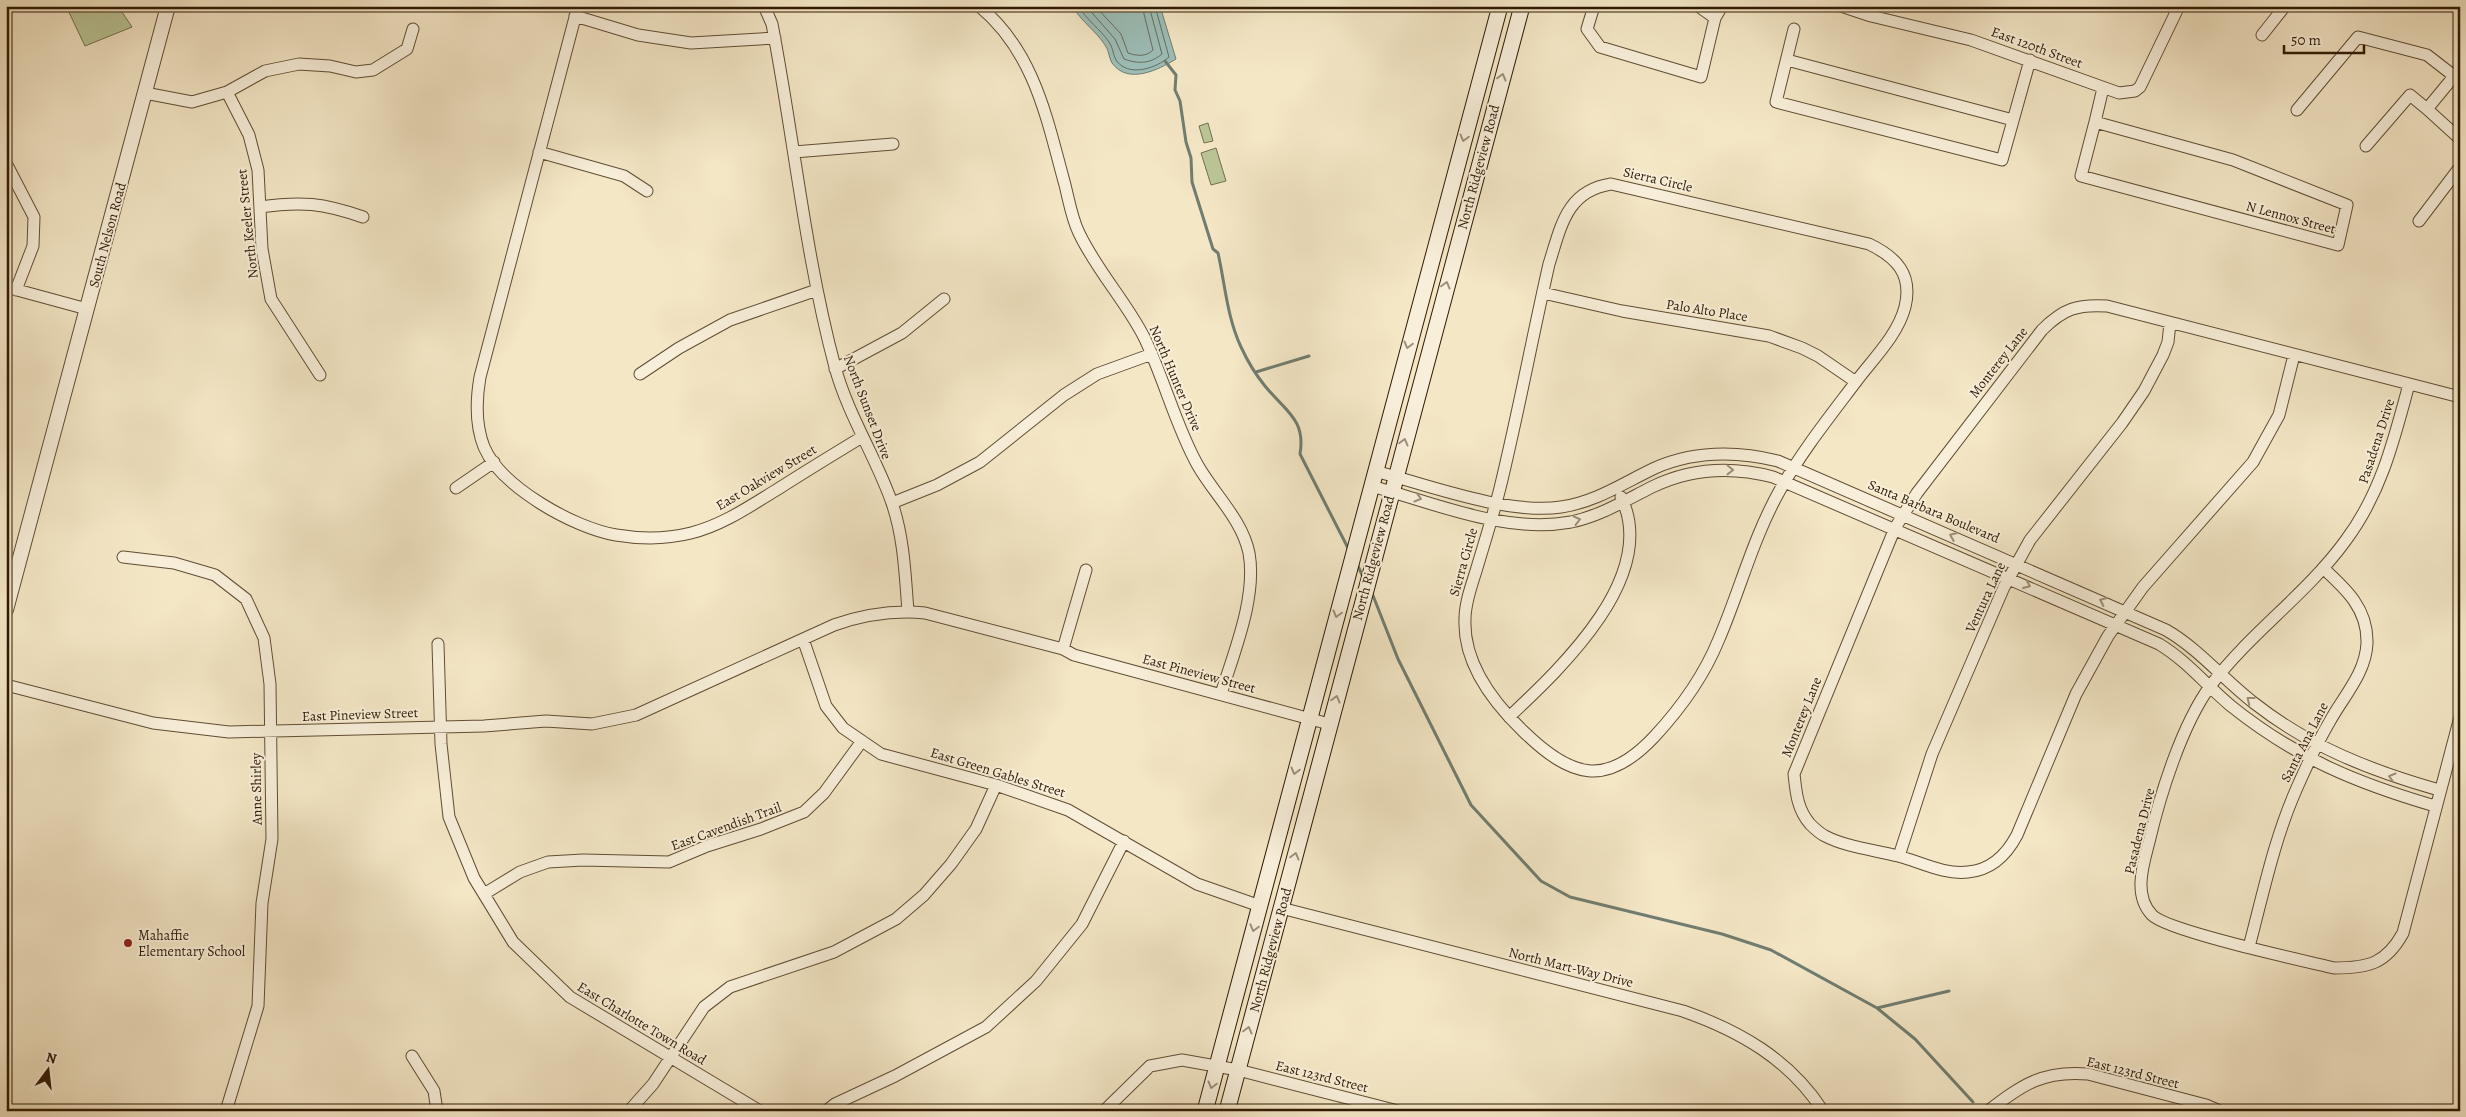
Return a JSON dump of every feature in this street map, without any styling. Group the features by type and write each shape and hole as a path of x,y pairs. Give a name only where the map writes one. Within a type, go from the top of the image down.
{"main road":[{"name":"North Ridgeview Road","path":"1205,1111 1500,6"},
{"name":"North Ridgeview Road","path":"1227,1111 1364,592 1522,6"}],"street":[{"name":"South Nelson Road","path":"6,610 168,6"},
{"name":"North Sunset Drive","path":"764,6 772,24 775,38 817,290 835,369 862,437 892,503 903,544 908,611"},
{"name":"North Hunter Drive","path":"979,6 1009,36 1030,70 1044,108 1078,232 1105,280 1137,324 1152,354 1193,456 1209,484 1233,517 1248,550 1251,576 1248,601 1221,694"},
{"path":"1594,6 1587,29 1600,47 1701,77 1715,18 1722,6"},
{"path":"1698,6 1715,18"},
{"name":"East 120th Street","path":"1842,6 1880,19 1965,38 2103,88 2119,92 2135,91 2143,83 2179,6"},
{"path":"2262,35 2285,6"},
{"path":"577,11 638,35 691,42 775,38"},
{"name":"East Oakview Street","path":"577,11 480,377 475,404 484,447 500,472 528,495 574,521 614,535 653,538 691,533 730,519 862,437"},
{"path":"144,93 192,102 227,92 265,71 299,64 330,66 356,72 373,70 407,49 413,29"},
{"path":"1794,29 1776,102 2002,160 2030,60"},
{"path":"2296,110 2358,36 2427,54 2457,72 2427,109"},
{"path":"1786,60 2012,120"},
{"name":"N Lennox Street","path":"2095,122 2233,160 2347,205 2338,245 2081,176 2103,88"},
{"name":"North Keeler Street","path":"227,92 249,134 258,170 262,249 271,299 320,375"},
{"path":"2366,146 2410,95 2460,138"},
{"path":"794,152 893,144"},
{"path":"540,152 624,176 647,191"},
{"path":"6,163 34,217 33,246 11,289 87,310"},
{"path":"2419,221 2460,167"},
{"name":"Sierra Circle","path":"1611,184 1869,244 1887,253 1896,261 1905,276 1908,292 1905,308 1895,330 1786,481 1759,532 1718,642 1702,674 1672,717 1627,761 1599,771 1569,766 1528,736 1499,704 1477,672 1466,641 1464,622 1468,599 1496,503 1543,293 1560,228 1570,207 1576,199 1595,186 1611,184"},
{"path":"260,207 290,203 320,204 363,217"},
{"path":"640,374 678,348 730,320 817,290"},
{"name":"Palo Alto Place","path":"1543,293 1622,311 1777,338 1818,356 1856,382"},
{"path":"835,369 902,333 944,299"},
{"name":"Monterey Lane","path":"2294,355 2279,415 2253,462 2143,587 2116,624 2076,694 2018,835 2006,853 1988,867 1968,872 1929,867 1899,856 1837,840 1817,830 1800,808 1794,774 1895,528 1917,492 2042,330 2054,318 2071,309 2088,305 2113,308 2409,384"},
{"name":"Ventura Lane","path":"1899,856 1932,754 2009,577 2030,540 2122,423 2144,391 2165,348 2170,323"},
{"path":"892,503 937,485 980,462 1064,395 1097,374 1152,354"},
{"path":"2409,384 2460,398"},
{"name":"Pasadena Drive","path":"2409,384 2390,454 2374,494 2346,541 2220,674 2211,686 2185,733 2161,800 2140,879 2146,906 2152,915 2159,920 2178,928 2334,968 2370,966 2380,960 2392,950 2403,933 2439,790 2460,717"},
{"name":"Santa Barbara Boulevard","path":"1393,484 1528,508 1558,508 1586,502 1617,489 1663,465 1704,455 1727,453 1757,456 1795,468 2125,611 2179,637 2256,705 2318,745 2379,773 2439,790"},
{"path":"456,488 494,462"},
{"name":"Santa Barbara Boulevard","path":"1373,478 1491,519 1526,524 1572,521 1624,502 1670,479 1706,471 1739,470 1786,481 2116,624 2171,651 2248,719 2311,760 2367,785 2435,806"},
{"path":"1510,716 1570,657 1604,612 1619,581 1631,526 1624,502 1617,489"},
{"name":"Anne Shirley","path":"123,557 174,563 215,576 246,599 264,638 270,684 272,840 262,903 258,1006 226,1111"},
{"name":"Santa Ana Lane","path":"2249,947 2286,814 2318,745 2360,671 2367,645 2364,618 2357,603 2346,589 2322,568"},
{"path":"1062,649 1086,570"},
{"name":"East Pineview Street","path":"6,685 153,723 229,732 546,721 592,724 636,715 842,622 868,616 908,611 925,613 1062,649 1074,655 1329,724"},
{"name":"East Green Gables Street","path":"803,638 826,706 843,728 880,754 996,785 1068,810 1197,884 1260,906"},
{"name":"East Charlotte Town Road","path":"438,644 441,726 449,817 474,878 513,942 570,997 760,1111"},
{"name":"East Cavendish Trail","path":"484,894 520,872 548,862 584,860 669,862 804,812 824,794 862,741"},
{"path":"629,1111 653,1084 704,1007 730,987 834,952 896,919 924,895 951,864 976,829 996,785"},
{"path":"826,1111 835,1104 895,1076 986,1027 1036,981 1082,924 1124,841"},
{"name":"North Mart-Way Drive","path":"1281,908 1683,1011 1721,1024 1757,1045 1789,1070 1815,1098 1823,1111"},
{"path":"412,1056 434,1091 437,1111"},
{"path":"1104,1111 1150,1066 1182,1060 1238,1070"},
{"name":"East 123rd Street","path":"1238,1070 1398,1111"},
{"name":"East 123rd Street","path":"1988,1111 2025,1084 2040,1078 2072,1073 2088,1074 2206,1105 2220,1111"}],"green space":[{"path":"66,6 118,6 132,27 85,46"},
{"path":"1208,123 1213,141 1204,143 1199,126"},
{"path":"1216,148 1226,181 1211,185 1201,153"}],"water":[{"path":"1072,6 1160,6 1176,59 1152,71 1143,73 1126,73 1119,70 1112,63 1107,49 1101,40"}],"waterway":[{"path":"1165,61 1176,75 1175,90 1180,101 1186,142 1191,158 1192,182 1213,249 1218,253 1229,312 1236,336 1258,377 1297,424 1300,432 1300,454 1349,550"},
{"path":"1256,372 1309,356"},
{"path":"1357,564 1364,579"},
{"path":"1372,593 1398,659 1471,805 1541,881 1570,897 1722,934 1771,950 1877,1008 1915,1039 1973,1102"},
{"path":"1877,1008 1949,991"}],"place":[{"name":"Mahaffie Elementary School","path":"128,943"}]}
